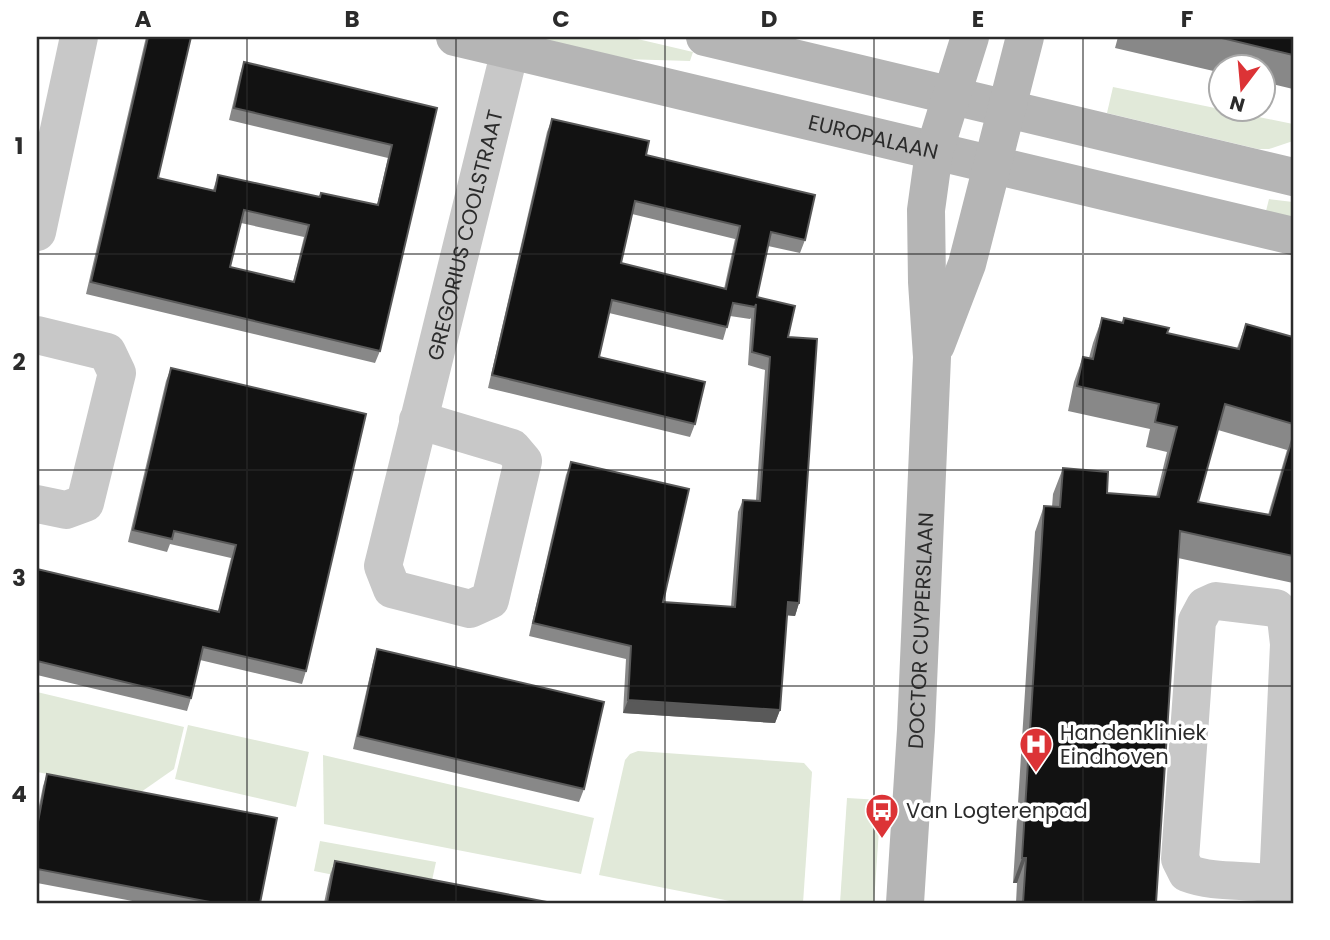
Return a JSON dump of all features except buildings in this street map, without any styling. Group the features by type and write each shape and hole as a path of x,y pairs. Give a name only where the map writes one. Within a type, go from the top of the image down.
{"main road":[{"name":"EUROPALAAN","path":"455,37 1293,236"},
{"path":"705,37 1293,177"},
{"name":"DOCTOR CUYPERSLAAN","path":"905,903 916,730 932,357 926,210 934,152 970,37"},
{"name":"DOCTOR CUYPERSLAAN","path":"932,357 967,264 1026,37"}],"street":[{"path":"37,232 79,37"},
{"name":"GREGORIUS COOLSTRAAT","path":"418,420 512,448 523,461 490,600 470,609 392,589 383,566 418,420 510,50"},
{"path":"1257,167 1293,155"},
{"path":"37,335 107,352 117,373 85,503 66,510 37,504"},
{"path":"1216,601 1276,608 1286,618 1289,644 1286,887 1202,879 1187,873 1180,859 1197,621 1205,606 1216,601"}],"green space":[{"path":"525,37 629,37 693,52 690,61 622,59"},
{"path":"1113,87 1208,107 1208,122 1278,121 1293,124 1293,141 1269,149 1258,149 1107,113"},
{"path":"1269,199 1293,202 1293,218 1266,211"},
{"path":"37,692 184,727 174,769 141,792 37,772"},
{"path":"188,725 309,752 296,807 175,779"},
{"path":"638,751 804,763 812,772 803,903 740,903 599,875 625,760"},
{"path":"323,755 594,818 581,874 324,824"},
{"path":"847,798 881,800 874,903 840,903"},
{"path":"320,841 436,862 429,894 314,871"}],"place":[{"name":"Handenkliniek Eindhoven","path":"1036,774"},
{"name":"Van Logterenpad","path":"882,840"}]}
